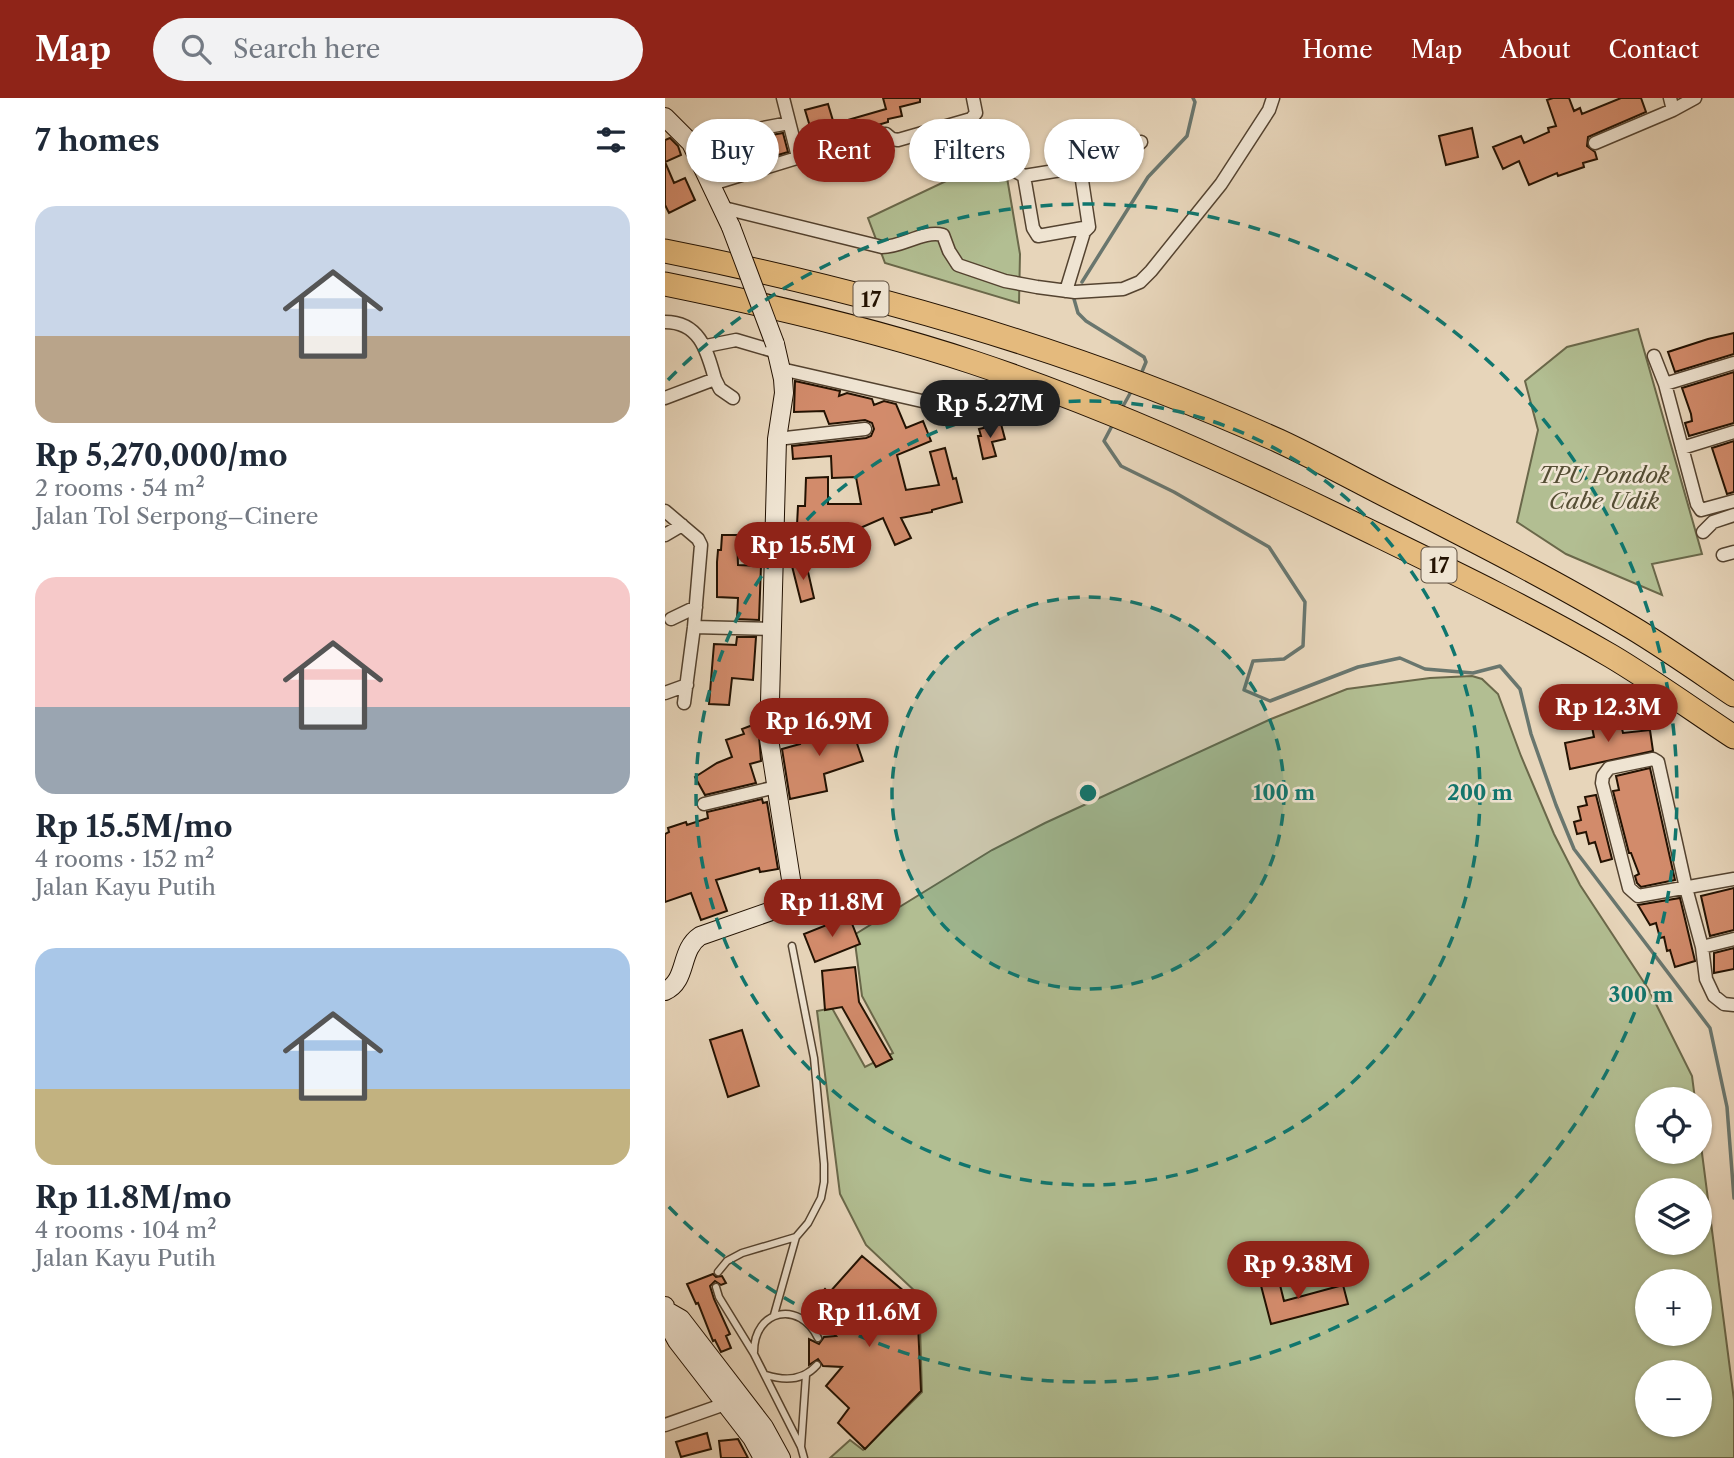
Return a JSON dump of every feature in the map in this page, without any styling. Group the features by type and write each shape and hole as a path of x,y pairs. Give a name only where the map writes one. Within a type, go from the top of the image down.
{"highway":[{"name":"17","path":"665,251 742,266 898,306 992,334 1161,393 1280,442 1490,549 1632,627 1734,695"},
{"name":"17","path":"665,284 747,301 893,338 1042,386 1130,422 1257,477 1476,583 1612,657 1734,737"}],"street":[{"path":"783,98 793,138"},
{"path":"895,139 971,119 976,113 973,98"},
{"path":"724,208 882,247 894,247 933,233 943,235 958,265 1005,281 1066,291 1123,289 1140,282 1221,184 1269,110 1273,98"},
{"path":"1595,142 1671,104 1695,98"},
{"path":"665,117 691,143 724,208 778,355 784,393 777,439 768,719 793,892 790,901 783,906 692,941 678,981 675,986 665,991"},
{"path":"779,125 789,123"},
{"path":"712,184 793,159"},
{"path":"1044,171 1019,173 1033,228 1038,236 1089,227"},
{"path":"1082,182 1089,227"},
{"path":"1066,291 1084,232 1089,227"},
{"path":"665,321 689,327 706,346 720,389 733,398"},
{"path":"706,346 736,340 944,406"},
{"path":"1654,356 1665,384 1697,504 1701,510 1734,502"},
{"path":"1665,384 1734,363"},
{"path":"665,398 715,379"},
{"path":"777,439 865,429"},
{"path":"1682,448 1734,432"},
{"path":"665,511 701,545 684,703"},
{"path":"1703,533 1713,522 1734,515"},
{"path":"665,535 682,525"},
{"path":"671,619 696,607"},
{"path":"694,627 771,629"},
{"path":"665,693 687,685"},
{"path":"1734,879 1686,888 1638,896 1629,888 1602,783 1609,768 1653,759 1658,762 1686,888 1702,947 1706,979 1714,996 1724,1004 1734,1004"},
{"path":"704,804 776,787"},
{"path":"1702,947 1734,939"},
{"path":"668,1315 678,1340 752,1438 763,1458"},
{"path":"678,1340 764,1427 781,1458"},
{"path":"665,1425 725,1404"}],"lane":[{"path":"774,531 816,531"},
{"path":"774,1315 796,1237 808,1223 821,1198 824,1182 814,1059 792,946"},
{"path":"718,1272 727,1261 742,1253 796,1237"},
{"path":"716,1287 719,1297 766,1375 804,1458"},
{"path":"754,1354 758,1331 774,1315 796,1315 813,1328 818,1338"},
{"path":"766,1375 786,1379 806,1375 817,1365"},
{"path":"801,1447 806,1375"}],"green space":[{"path":"944,182 1008,182 1020,254 1019,303 885,263 868,218"},
{"name":"TPU Pondok Cabe Udik","path":"1638,329 1702,554 1652,564 1662,595 1566,554 1517,522 1538,430 1525,381 1567,347"},
{"path":"1472,676 1482,679 1498,694 1554,834 1580,885 1649,990 1692,1076 1693,1087 1635,1087 1635,1164 1703,1164 1705,1178 1635,1178 1635,1255 1712,1255 1712,1230 1734,1400 1734,1458 830,1458 850,1440 863,1450 922,1392 919,1295 866,1245 840,1194 817,1011 832,1008 865,1067 893,1053 862,996 854,935 992,850 1045,823 1271,719 1347,689 1430,678"}],"building":[{"path":"883,98 920,98 920,102 900,107 902,116 888,119 851,119 886,109"},
{"path":"1569,98 1574,111 1580,108 1582,114 1621,98 1641,98 1646,112 1588,137 1587,146 1595,152 1597,159 1583,163 1584,167 1558,176 1557,173 1529,185 1519,161 1503,169 1493,147 1521,136 1524,143 1549,132 1548,128 1556,126 1547,100"},
{"path":"828,104 832,119 808,119 805,110"},
{"path":"1472,128 1478,157 1446,165 1439,136"},
{"path":"783,133 788,152 779,155 779,134"},
{"path":"670,138 678,146 681,155 665,162 665,140"},
{"path":"665,162 674,183 685,178 695,200 669,213 665,205"},
{"path":"1734,333 1734,354 1675,372 1668,352"},
{"path":"1734,372 1734,423 1689,436 1685,423 1692,421 1691,414 1682,388"},
{"path":"795,381 840,391 839,396 847,393 872,399 874,405 884,401 896,404 906,428 923,421 931,441 897,455 906,490 939,485 930,452 945,448 962,502 901,518 911,538 895,545 883,518 851,532 851,547 826,548 826,556 799,556 798,537 817,537 822,532 817,525 797,525 798,506 805,506 806,478 828,477 828,504 861,504 856,477 832,478 831,456 793,459 792,446 866,438 871,436 874,429 872,423 865,420 829,424 824,411 794,412"},
{"path":"1001,424 1005,439 992,442 996,456 983,459 979,429"},
{"path":"1734,441 1734,492 1727,494 1712,448"},
{"path":"722,535 737,535 738,565 761,566 759,620 737,619 738,598 717,597 717,562"},
{"path":"806,563 814,598 801,602 792,566"},
{"path":"737,637 756,637 753,680 732,678 729,705 709,704 714,644 736,645"},
{"path":"1619,716 1623,733 1650,730 1653,751 1570,769 1565,743 1594,737 1591,722"},
{"path":"849,720 863,761 824,774 827,791 790,799 782,749 800,744 798,737"},
{"path":"758,723 761,761 750,764 756,783 705,795 695,777 732,757 726,740 744,734 742,729"},
{"path":"1650,768 1675,880 1641,887 1637,883 1635,876 1639,874 1629,853 1613,791 1619,790 1616,776"},
{"path":"1596,795 1612,859 1601,862 1595,842 1589,844 1586,832 1577,834 1574,822 1581,820 1578,807 1587,805 1585,797"},
{"path":"762,799 763,803 767,802 778,869 760,872 759,868 716,880 727,911 701,920 691,893 665,902 665,834 669,832 668,828 708,818 707,812"},
{"path":"1734,888 1734,930 1710,936 1701,896"},
{"path":"1680,898 1695,961 1675,967 1664,937 1660,938 1656,923 1650,925 1638,905"},
{"path":"849,916 860,944 815,962 804,934"},
{"path":"1734,948 1734,969 1714,973 1714,953"},
{"path":"855,967 859,1002 892,1059 876,1067 842,1007 825,1010 822,971"},
{"path":"742,1030 759,1086 728,1097 710,1040"},
{"path":"862,1256 917,1302 921,1391 865,1449 838,1423 849,1408 826,1386 842,1367 823,1366 818,1359 809,1365 809,1339 819,1344 824,1337 836,1336 808,1307 825,1289 829,1293"},
{"path":"1277,1273 1284,1301 1343,1285 1348,1304 1271,1324 1259,1278"},
{"path":"713,1274 716,1277 722,1276 726,1283 721,1285 715,1281 710,1286 730,1334 726,1336 731,1348 721,1352 715,1340 713,1341 698,1303 696,1304 687,1284"},
{"path":"707,1433 711,1449 681,1457 676,1442"},
{"path":"738,1439 748,1458 721,1458 719,1441"}],"waterway":[{"path":"1082,282 1148,177 1187,136 1195,102 1193,98"},
{"path":"1074,299 1078,313 1086,321 1144,357 1146,362 1141,374"},
{"path":"1122,408 1132,390"},
{"path":"1113,424 1104,441 1121,466 1174,492 1269,547 1305,602 1303,646 1284,659 1253,661 1244,690 1270,701 1358,667 1400,658 1425,669 1473,673 1500,666 1520,689 1531,734 1574,849 1710,1028 1727,1107 1734,1198"}]}
